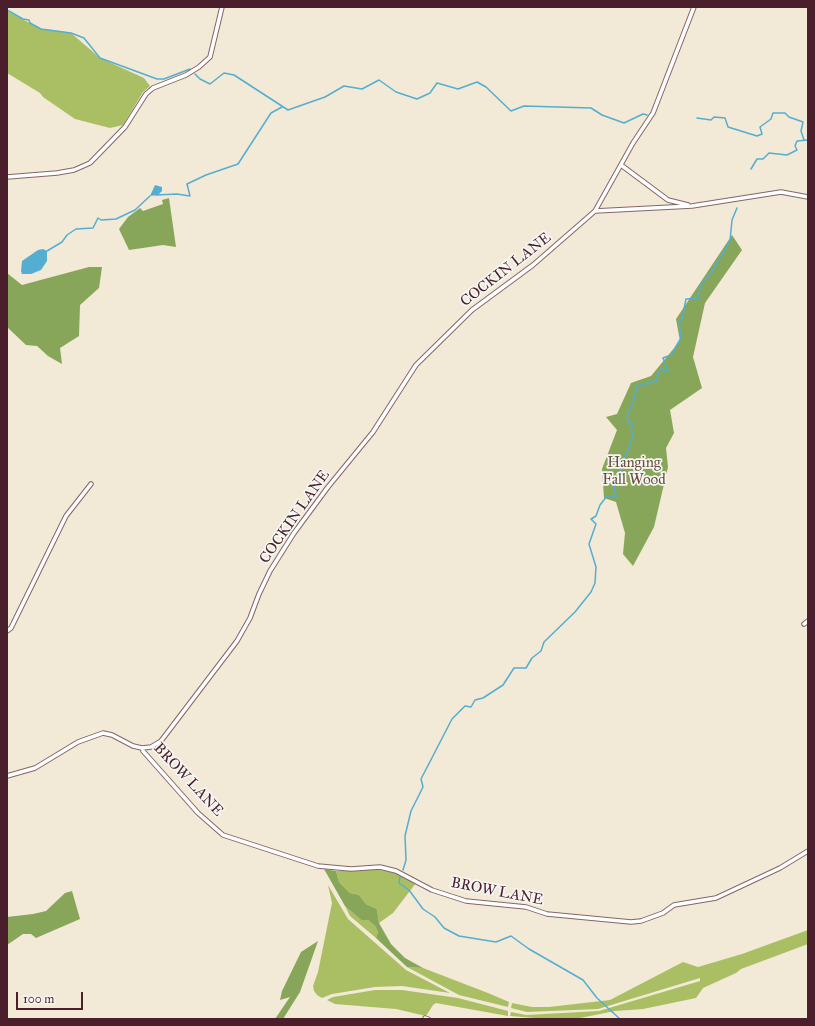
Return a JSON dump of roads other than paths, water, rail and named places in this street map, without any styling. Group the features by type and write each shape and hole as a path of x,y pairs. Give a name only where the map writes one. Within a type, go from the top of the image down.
{"street":[{"path":"7,177 57,173 84,167 90,163 124,127 146,94 153,88 186,75 199,67 210,57 222,7"},
{"name":"COCKIN LANE","path":"142,748 151,746 161,741 237,641 250,618 258,594 270,571 294,533 328,487 373,432 416,365 472,310 534,265 595,211 633,143 653,113 694,7"},
{"path":"621,165 668,200 692,206"},
{"path":"595,211 692,206 781,192 808,197"},
{"path":"673,207 674,201"},
{"path":"7,631 11,628 66,516 91,484"},
{"path":"804,624 808,620"},
{"path":"7,776 35,768 78,742 103,733 112,735 133,746 142,748"},
{"name":"BROW LANE","path":"142,748 143,751 198,813 223,835 318,866 351,869 380,867 396,871 432,890 466,901 526,907 547,914 631,922 641,921 663,913 674,905 716,898 780,868 808,850"}],"water":[{"path":"155,185 162,187 162,191 158,195 150,196"},
{"path":"43,249 47,251 47,261 41,270 31,274 22,274 22,261 38,250"}],"waterway":[{"path":"7,10 23,19 29,20 30,23 41,29 71,33 84,38 100,58 157,79 164,79 190,69"},
{"path":"195,74 200,79 210,84 224,73 234,75 288,110 325,97 344,86 362,89 379,80 396,92 417,99 430,93 437,83 458,89 477,82 486,87 511,111 524,106 591,108 602,115 624,123 643,114 647,115"},
{"path":"156,195 177,194 190,196 187,184 206,175 238,164 271,113 282,107"},
{"path":"697,118 711,120 714,117 725,118 728,127 757,136 762,134 760,127 771,119 773,113 785,113 789,117 803,122 801,131 804,140"},
{"path":"751,169 757,159 763,159 769,153 787,155 797,150 795,146 797,141 808,140"},
{"path":"47,251 62,242 67,235 76,229 93,228 98,218 101,220 116,219 135,210 150,196"},
{"path":"403,870 406,860 405,836 411,811 423,787 421,779 452,719 465,706 471,707 475,700 483,698 503,685 514,668 526,668 532,658 541,651 544,642 575,612 591,592 595,583 596,567 589,544 596,524 591,519 596,516 600,505 607,496 617,496 614,490 615,482 622,476 619,463 626,455 633,436 631,431 633,424 628,422 627,416 633,403 637,386 656,381 660,369 668,371 663,358 671,355 681,338 679,323 682,319 686,299 698,298 701,284 709,276 730,241 732,220 737,208"},
{"path":"400,877 399,883 409,890 423,909 435,917 444,928 459,936 496,942 511,936 529,949 583,980 597,998 620,1019"}],"park label":[{"name":"Hanging Fall Wood","path":"634,472"}]}
